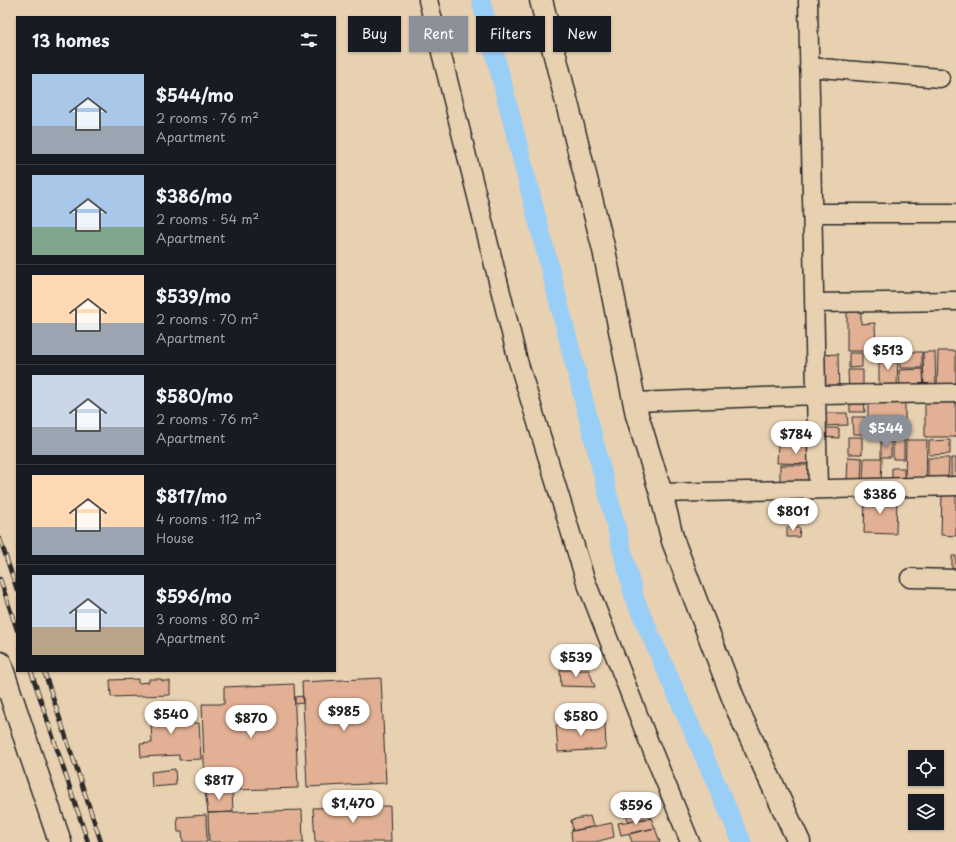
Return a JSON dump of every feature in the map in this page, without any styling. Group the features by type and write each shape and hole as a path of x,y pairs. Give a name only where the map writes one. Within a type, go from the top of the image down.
{"street":[{"path":"428,0 518,361 585,579 690,842"},
{"path":"541,0 604,250 634,402 661,493 673,541 737,708 799,842"},
{"path":"808,0 818,489"},
{"path":"809,67 940,78"},
{"path":"812,213 956,213"},
{"path":"814,303 956,301"},
{"path":"634,402 816,395 956,393"},
{"path":"661,493 956,486"},
{"path":"910,578 956,579"},
{"path":"0,663 60,842"}],"building":[{"path":"847,310 861,310 861,324 875,323 876,351 847,351"},
{"path":"938,351 956,351 956,389 937,388"},
{"path":"900,352 922,352 922,368 900,368"},
{"path":"923,352 935,352 936,388 924,388"},
{"path":"849,353 862,353 862,367 849,368"},
{"path":"879,353 898,353 897,390 879,389"},
{"path":"838,354 839,392 822,393 821,355"},
{"path":"923,369 924,391 900,391 899,370"},
{"path":"848,370 863,370 863,392 849,392"},
{"path":"925,396 956,396 956,437 925,437"},
{"path":"850,399 864,399 865,412 850,412"},
{"path":"868,400 905,400 905,433 868,434"},
{"path":"820,413 847,413 848,425 820,426"},
{"path":"852,417 865,417 866,434 853,434"},
{"path":"820,428 839,428 839,438 820,437"},
{"path":"848,437 862,437 862,454 848,454"},
{"path":"881,440 891,441 891,457 881,457"},
{"path":"893,440 904,440 904,459 893,459"},
{"path":"906,440 927,440 926,482 905,481"},
{"path":"950,440 950,454 929,455 929,441"},
{"path":"778,445 814,446 814,464 777,463"},
{"path":"848,457 862,458 861,481 847,481"},
{"path":"864,458 882,458 881,482 863,481"},
{"path":"928,458 949,458 948,481 928,480"},
{"path":"951,458 956,458 956,480 951,480"},
{"path":"780,465 816,465 816,482 780,481"},
{"path":"892,468 904,468 904,483 892,483"},
{"path":"942,494 956,494 956,536 941,535"},
{"path":"865,496 897,498 896,534 864,533"},
{"path":"787,527 800,528 799,537 787,537"},
{"path":"952,556 956,556 956,569 952,569"},
{"path":"560,670 589,670 595,687 561,686"},
{"path":"381,678 386,783 307,787 302,682"},
{"path":"138,679 138,683 149,682 149,679 170,681 170,695 111,697 110,680"},
{"path":"294,684 298,788 205,791 202,704 224,704 224,687"},
{"path":"303,696 303,703 295,704 295,697"},
{"path":"176,702 177,724 199,723 201,759 179,760 179,755 141,757 140,744 152,743 150,703"},
{"path":"605,723 606,749 558,752 556,725"},
{"path":"175,769 176,785 152,787 151,772"},
{"path":"232,790 233,812 208,813 205,791"},
{"path":"390,806 391,842 315,842 313,808"},
{"path":"647,809 651,818 628,821 626,813"},
{"path":"302,810 303,842 209,842 208,813"},
{"path":"206,815 207,842 183,842 182,832 178,832 177,817"},
{"path":"590,816 593,827 573,831 571,820"},
{"path":"651,818 655,828 621,835 618,823"},
{"path":"612,823 614,837 595,842 572,842 571,831"},
{"path":"655,828 660,842 632,842 629,834"}],"waterway":[{"path":"481,0 635,600 742,842"}],"railway":[{"path":"0,539 16,587"},
{"path":"0,579 16,627"},
{"path":"31,672 88,842"},
{"path":"44,672 101,842"}]}
